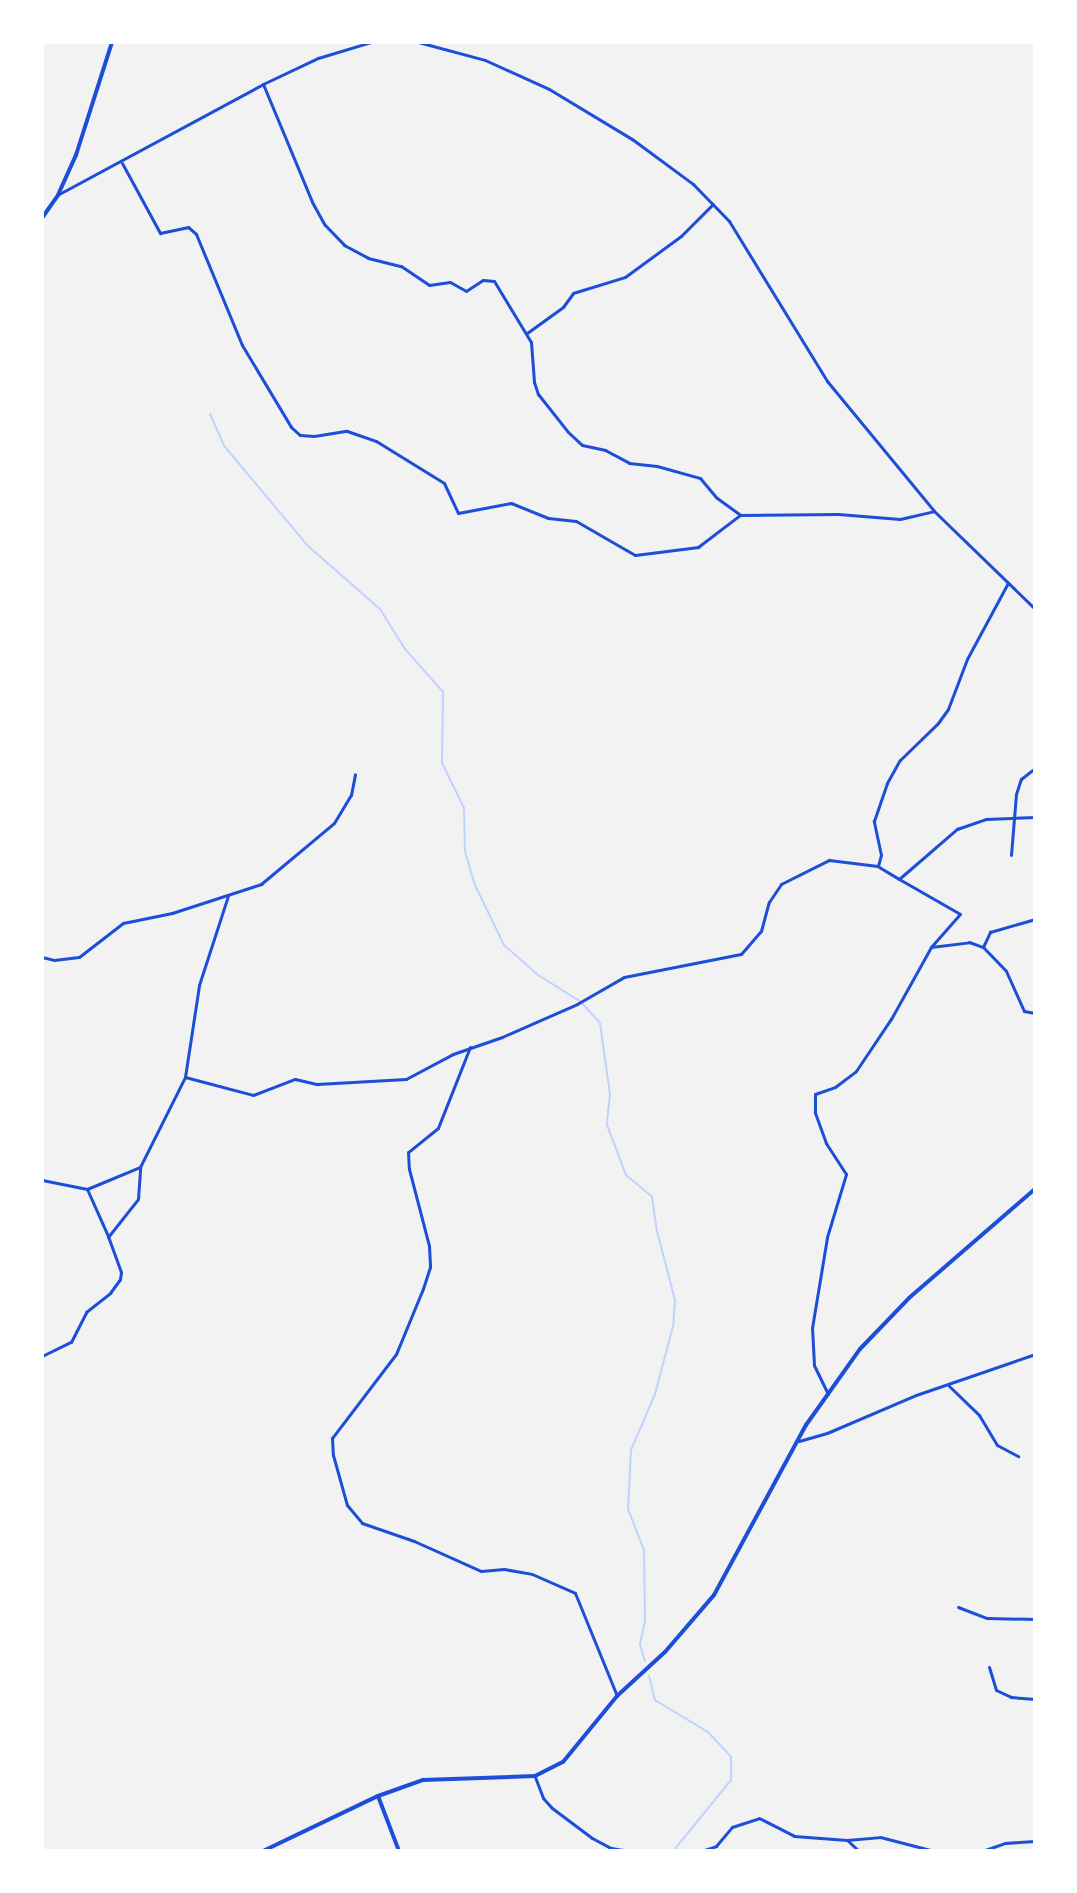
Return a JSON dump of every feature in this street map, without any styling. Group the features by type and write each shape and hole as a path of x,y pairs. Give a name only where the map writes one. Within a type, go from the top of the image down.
{"street":[{"path":"42,218 58,195 76,155 112,42"},
{"path":"58,195 263,84 318,58 371,42"},
{"path":"418,42 485,60 549,89 632,139 693,184 729,221 827,381 934,511 1035,609"},
{"path":"263,84 312,202 325,225 339,241 359,254 405,268 429,285 450,282 466,291 483,280 494,281 527,334 534,356 534,382 538,394 582,445 605,450 637,465 657,466 700,478 717,498 740,515"},
{"path":"122,163 160,233 188,227 196,234 242,345 284,419 300,435 358,433 444,483 455,512 465,513 511,503 548,518 576,521 635,555 698,547 740,515 838,514 900,519 934,511"},
{"path":"527,334 563,307 573,293 625,277 681,236 713,204"},
{"path":"878,866 881,855 874,821 887,783 900,760 948,709 967,659 1008,583"},
{"path":"1011,855 1018,786 1035,768"},
{"path":"42,957 54,960 79,957 123,923 228,896 272,877 319,838 347,803 355,774"},
{"path":"899,879 948,834 980,820 1035,817"},
{"path":"185,1077 253,1095 295,1079 317,1084 406,1079 470,1047 502,1037 577,1004 595,990 624,977 741,954 761,931 777,886 829,860 878,866 960,914 931,947 891,1019 856,1071 835,1087 815,1094 815,1112 826,1143 846,1174 829,1226 812,1328 814,1365 828,1394"},
{"path":"108,1237 138,1199 140,1167 185,1077 199,985 228,896"},
{"path":"983,947 990,932 1035,919"},
{"path":"931,947 969,942 983,947 1011,979 1024,1011 1035,1013"},
{"path":"470,1047 438,1128 408,1152 409,1169 427,1236 430,1267 416,1311 386,1369 332,1438 333,1455 347,1505 362,1523 414,1541 481,1571 504,1569 532,1574 575,1593 617,1696"},
{"path":"42,1180 87,1189 140,1167"},
{"path":"42,1356 71,1342 86,1312 110,1293 120,1279 108,1237 87,1189"},
{"path":"263,1851 378,1796 423,1780 535,1776 563,1762 617,1696 665,1652 714,1595 799,1441 828,1394 876,1330 1035,1189"},
{"path":"799,1441 1035,1354"},
{"path":"949,1385 982,1419 997,1445 1018,1456"},
{"path":"958,1607 987,1618 1035,1619"},
{"path":"989,1667 996,1690 1011,1697 1035,1699"},
{"path":"535,1776 543,1798 552,1808 592,1838 611,1848 631,1851"},
{"path":"378,1796 399,1851"},
{"path":"701,1851 716,1846 732,1827 759,1818 794,1836 847,1840 880,1837 934,1851"},
{"path":"847,1840 859,1851"},
{"path":"982,1851 1005,1843 1035,1841"}],"waterway":[{"path":"210,414 225,447 308,546 380,609 405,649 443,692 442,763 464,808 465,851 475,885 504,945 538,975 581,1002 600,1023 610,1094 607,1125 626,1175 652,1197 657,1231 675,1300 673,1326 655,1394 631,1450 628,1509 644,1550 645,1621 640,1645 645,1661"},
{"path":"649,1676 655,1700 708,1732 731,1757 731,1780 673,1851"}]}
